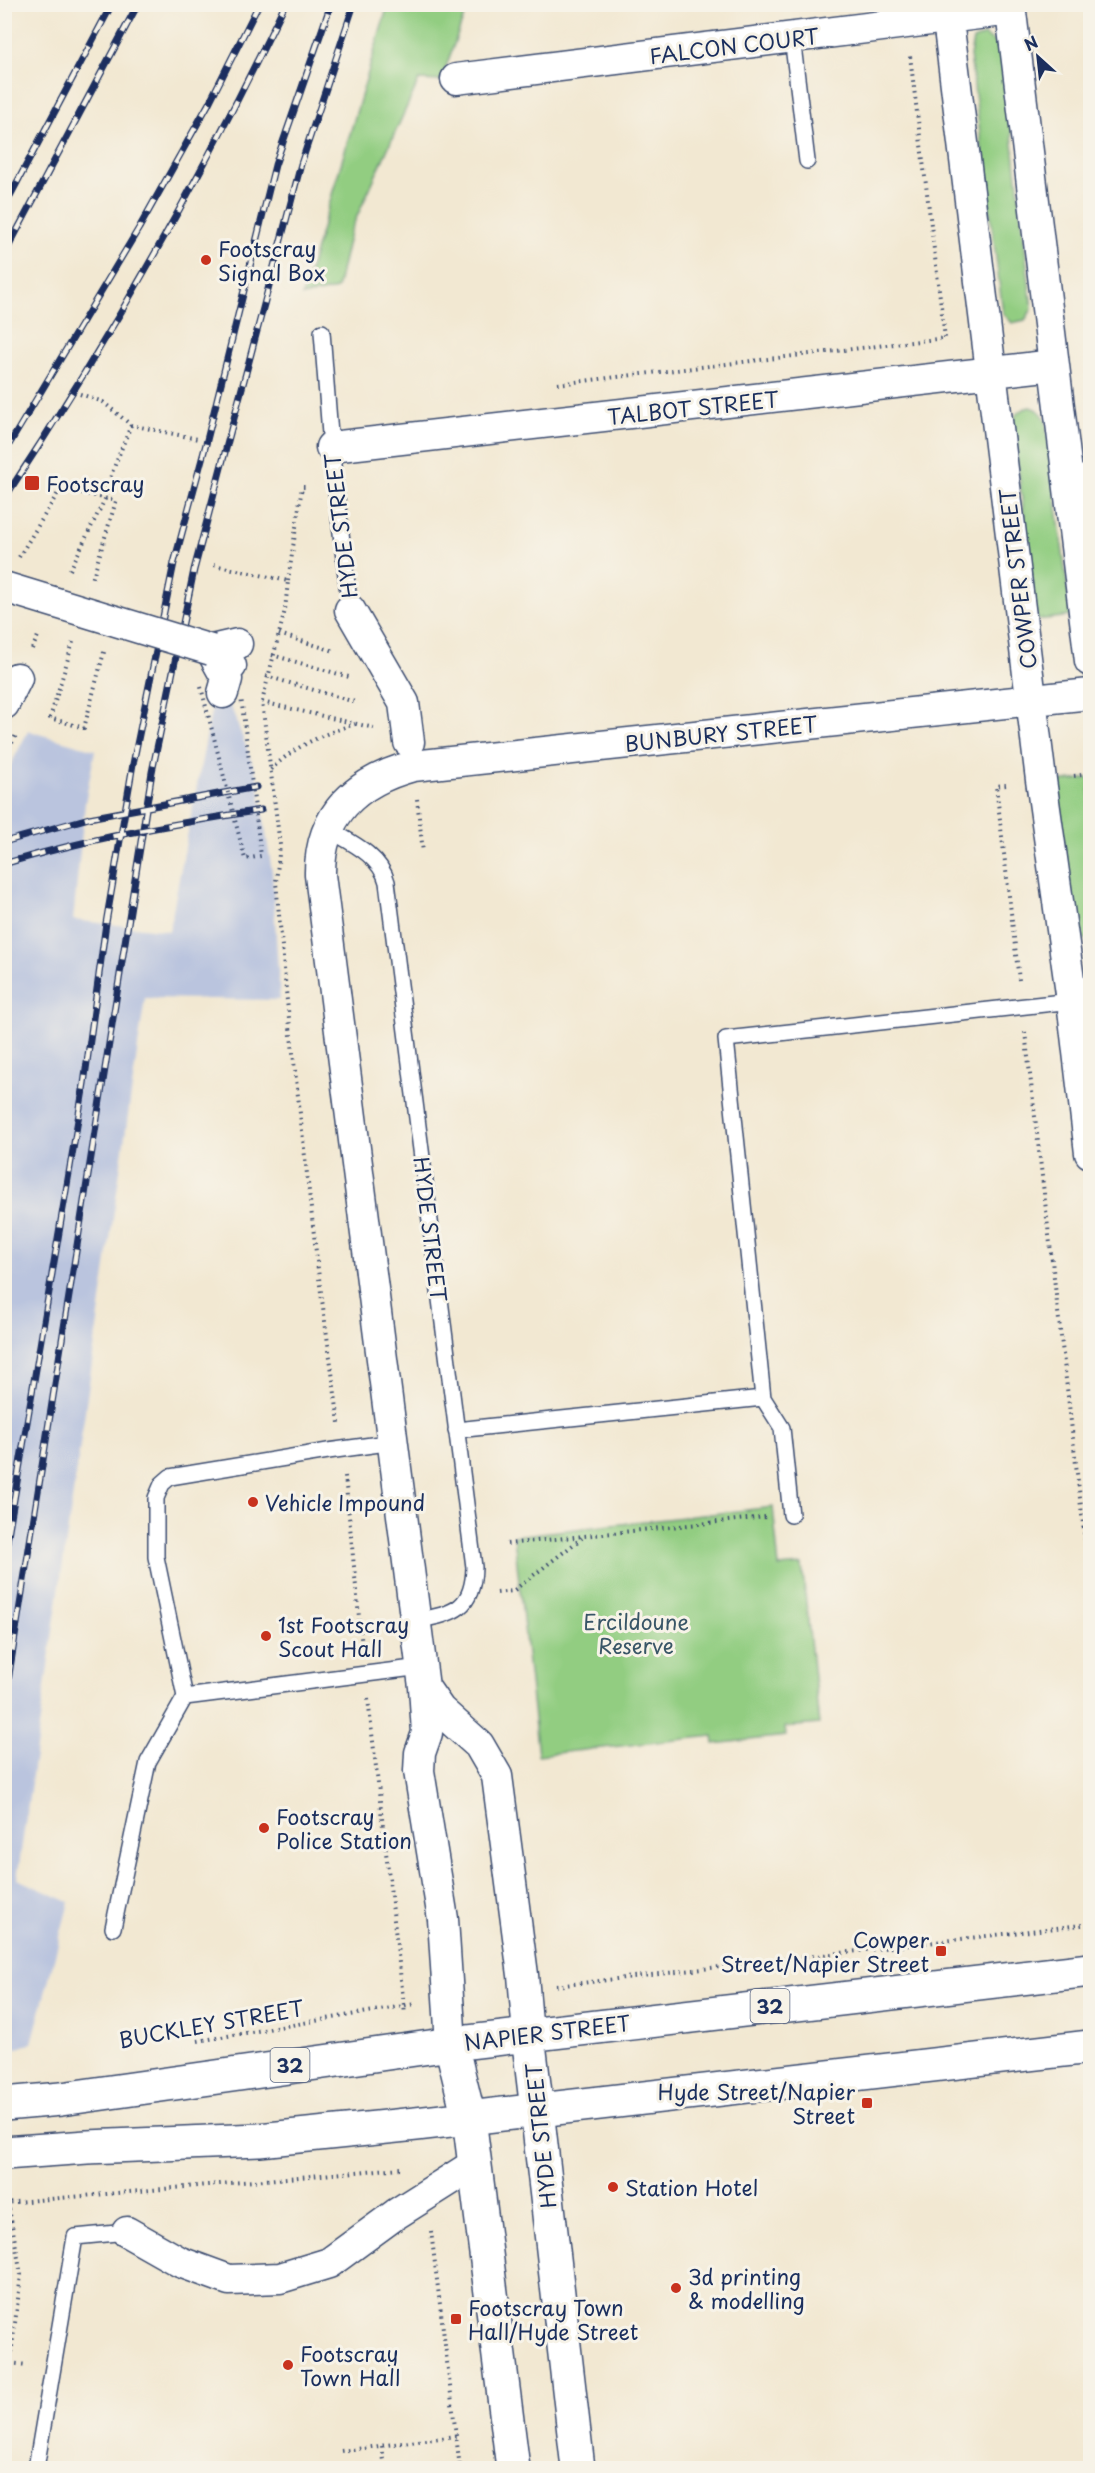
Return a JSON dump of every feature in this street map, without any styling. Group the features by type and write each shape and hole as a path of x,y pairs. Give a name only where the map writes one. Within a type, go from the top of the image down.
{"main road":[{"name":"NAPIER STREET","path":"4,2104 61,2099 451,2044 1090,1970"},
{"name":"HYDE STREET","path":"528,2035 578,2469"},
{"path":"451,2044 469,2118 513,2469"},
{"path":"4,2153 259,2140 1090,2047"}],"street":[{"name":"FALCON COURT","path":"456,79 792,38 947,11 1011,7"},
{"path":"1011,7 1054,365 1079,473 1090,661"},
{"name":"COWPER STREET","path":"947,11 1031,700 1077,985 1090,1154"},
{"name":"TALBOT STREET","path":"331,447 1054,365"},
{"path":"10,574 113,618 224,673"},
{"name":"HYDE STREET","path":"350,610 404,703 409,741"},
{"name":"BUNBURY STREET","path":"328,829 343,805 357,791 379,778 412,766 1090,694"},
{"path":"328,829 322,848 320,875 423,1677 427,1733 420,1753 418,1771 442,1919 451,2044"},
{"name":"HYDE STREET","path":"423,1677 436,1707 479,1745 497,1776 523,1974 528,2035"},
{"path":"127,2232 180,2262 229,2280 280,2278 329,2263 396,2214 425,2180 475,2164"}],"lane":[{"path":"792,38 807,161"},
{"name":"HYDE STREET","path":"322,332 331,447 350,610"},
{"name":"HYDE STREET","path":"328,829 369,855 382,870 387,882 474,1567 470,1597"},
{"path":"791,1515 782,1428 763,1398 726,1039 1022,1006 1077,985"},
{"path":"456,1430 763,1398"},
{"path":"112,1928 148,1762 185,1697 156,1557 156,1498 162,1484 170,1477 394,1442"},
{"path":"416,1621 459,1608 470,1597"},
{"path":"185,1697 365,1674 423,1677"},
{"path":"36,2469 75,2237 127,2232"}],"path":[{"path":"4,10 8,4"},
{"path":"557,384 945,338 910,50"},
{"path":"80,394 103,402 131,425 198,439"},
{"path":"105,499 111,475 131,425"},
{"path":"313,486 302,487 285,610 262,702 280,845 276,882 287,1001 319,1278 343,1449 365,1674 406,2020"},
{"path":"10,574 61,488 116,501 91,583"},
{"path":"214,565 288,581"},
{"path":"64,674 50,718 84,728 113,618"},
{"path":"224,673 262,702 381,730"},
{"path":"224,673 261,856 245,859 224,673"},
{"path":"224,673 350,677"},
{"path":"224,673 355,702"},
{"path":"271,770 296,750 336,730 356,724"},
{"path":"1016,783 996,786 1090,1583"},
{"path":"417,798 423,852"},
{"path":"507,1544 791,1515"},
{"path":"470,1597 513,1591 584,1536"},
{"path":"556,1986 1090,1924"},
{"name":"BUCKLEY STREET","path":"193,2041 422,2002"},
{"path":"52,2368 10,2363 21,2275 6,2203 425,2180 460,2469"},
{"path":"340,2451 456,2436"},
{"path":"382,2446 385,2469"}],"shaded area":[{"path":"213,702 231,707 257,775 272,872 280,1000 145,998 17,1879 69,1902 32,2043 5,2053 4,778 28,731 95,750 85,803 73,920 169,931"}],"green space":[{"path":"388,5 468,5 441,81 419,80 350,232 337,289 302,296"},
{"path":"984,35 997,44 1003,55 1032,309 1025,320 1012,323 1003,313 970,55 973,40"},
{"path":"1030,407 1040,412 1046,422 1071,616 1037,620 1013,427 1017,414"},
{"path":"1090,778 1090,941 1078,931 1074,921 1056,782"},
{"name":"Ercildoune Reserve","path":"773,1507 779,1567 802,1565 819,1724 785,1727 786,1736 714,1744 713,1736 538,1755 514,1536"}],"railway":[{"path":"4,207 112,4"},
{"path":"4,255 138,4"},
{"path":"4,453 139,228 208,105 259,4"},
{"path":"4,499 81,379 153,256 188,194 285,4"},
{"path":"4,1559 84,1084 106,923 133,764 174,563 275,165 331,4"},
{"path":"4,1706 152,772 194,570 301,164 354,4"},
{"path":"4,842 89,818 256,787"},
{"path":"4,864 99,839 261,810"}],"place":[{"name":"Footscray Signal Box","path":"206,260"},
{"name":"Footscray","path":"32,483"},
{"name":"Vehicle Impound","path":"253,1502"},
{"name":"1st Footscray Scout Hall","path":"266,1636"},
{"name":"Footscray Police Station","path":"264,1828"},
{"name":"Cowper Street/Napier Street","path":"941,1951"},
{"name":"Hyde Street/Napier Street","path":"867,2103"},
{"name":"Station Hotel","path":"613,2187"},
{"name":"3d printing & modelling","path":"676,2288"},
{"name":"Footscray Town Hall/Hyde Street","path":"456,2319"},
{"name":"Footscray Town Hall","path":"288,2365"}]}
